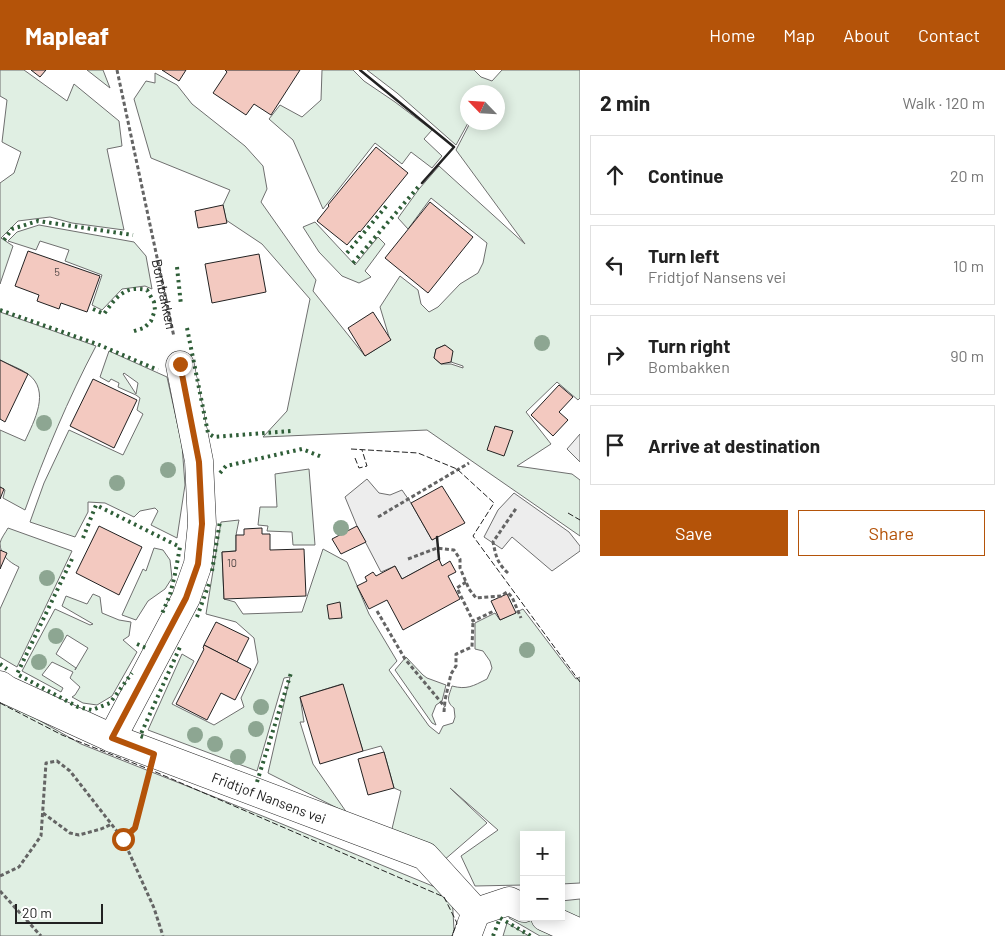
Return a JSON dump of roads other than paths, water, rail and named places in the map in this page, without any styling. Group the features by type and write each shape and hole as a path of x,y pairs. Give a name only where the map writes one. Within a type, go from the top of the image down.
{"street":[{"path":"112,738 186,598 198,564 202,524 199,462 180,364"},
{"name":"Fridtjof Nansens vei","path":"0,685 7,690 112,738 424,856 471,924 509,901 520,906"},
{"path":"554,921 580,933"}]}
